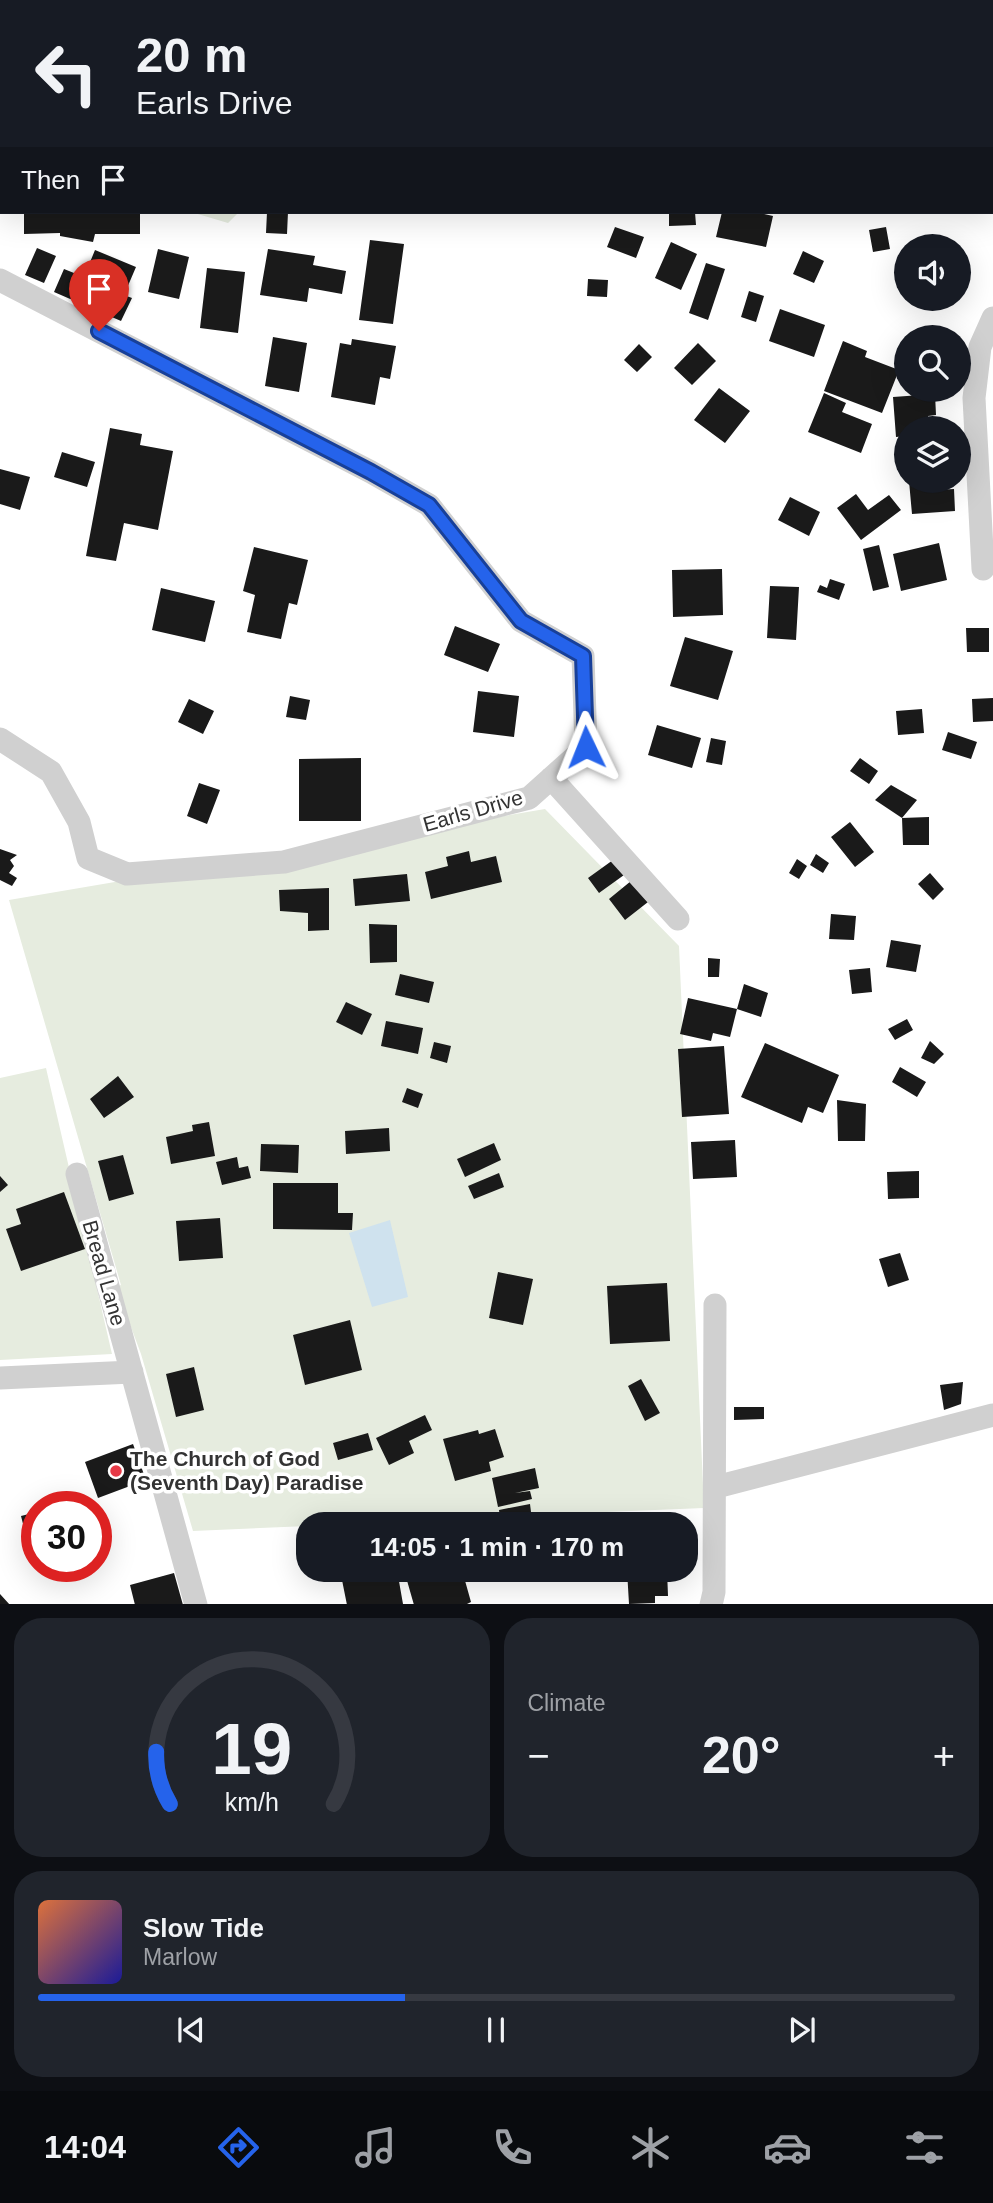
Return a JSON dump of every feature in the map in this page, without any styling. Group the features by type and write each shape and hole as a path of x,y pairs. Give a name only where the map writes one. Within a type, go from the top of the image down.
{"street":[{"name":"Earls Drive","path":"0,280 371,472 429,505 521,621 583,656 586,747 529,798 284,862 127,874 88,858 79,822 51,772 0,739"},
{"path":"983,569 974,398 980,347 993,317"},
{"path":"551,778 678,919"},
{"name":"Bread Lane","path":"77,1174 197,1604"},
{"path":"712,1604 716,1487 715,1306"},
{"path":"0,1378 132,1372"},
{"path":"716,1487 993,1416"}],"shaded area":[{"path":"198,214 237,214 228,223"},
{"path":"545,809 679,946 704,1508 605,1512 296,1512 296,1527 193,1531 141,1354 116,1287 121,1285 9,900"},
{"path":"46,1068 112,1354 0,1360 0,1078"}],"water":[{"path":"390,1220 408,1297 372,1307 349,1233"}],"building":[{"path":"24,214 140,214 140,234 95,234 93,242 60,236 60,233 24,234"},
{"path":"267,214 288,214 287,234 266,233"},
{"path":"669,214 695,214 696,225 669,226"},
{"path":"722,214 773,216 766,247 716,237"},
{"path":"615,227 644,237 636,258 607,247"},
{"path":"886,227 890,249 873,252 869,230"},
{"path":"370,240 404,244 393,324 359,320"},
{"path":"671,242 697,254 681,290 655,278"},
{"path":"37,248 56,256 44,283 25,275"},
{"path":"158,249 189,257 179,299 148,292"},
{"path":"268,249 315,256 313,265 346,271 342,294 309,288 307,302 260,295"},
{"path":"95,250 136,267 124,295 132,298 121,321 54,292 64,269 84,277"},
{"path":"803,251 824,261 814,283 793,274"},
{"path":"706,263 725,269 708,320 689,313"},
{"path":"207,268 245,272 238,333 200,328"},
{"path":"588,279 608,280 607,297 587,296"},
{"path":"749,291 764,296 756,322 741,317"},
{"path":"780,309 825,325 814,357 769,341"},
{"path":"273,337 307,343 299,392 265,386"},
{"path":"352,339 396,346 390,379 380,377 375,405 331,397 340,343 351,345"},
{"path":"843,341 867,351 865,357 894,368 894,383 882,413 824,391"},
{"path":"698,343 716,361 692,385 674,368"},
{"path":"639,344 652,357 637,372 624,360"},
{"path":"719,388 750,411 725,443 694,420"},
{"path":"824,393 846,403 842,412 872,424 861,453 808,432"},
{"path":"893,397 894,402 935,402 936,415 894,416"},
{"path":"110,428 142,434 140,445 173,451 158,530 124,523 116,561 86,556"},
{"path":"62,452 95,462 87,487 54,477"},
{"path":"0,469 30,477 20,510 0,504"},
{"path":"910,493 954,493 955,511 912,514"},
{"path":"856,494 868,510 889,495 901,510 861,540 837,508"},
{"path":"790,497 820,512 809,536 778,520"},
{"path":"939,543 947,580 901,591 893,554"},
{"path":"879,545 889,587 873,591 863,549"},
{"path":"254,547 308,560 297,605 289,603 281,639 247,632 255,595 243,591"},
{"path":"722,569 723,615 673,617 672,570"},
{"path":"830,579 845,584 839,600 817,592 820,585 827,588"},
{"path":"770,586 799,587 796,640 767,638"},
{"path":"161,588 215,601 205,642 152,630"},
{"path":"455,626 500,644 488,672 444,655"},
{"path":"966,628 989,628 989,652 967,652"},
{"path":"685,637 733,651 718,700 670,686"},
{"path":"478,691 519,696 514,737 473,732"},
{"path":"290,696 310,700 306,720 286,717"},
{"path":"993,698 993,721 973,722 972,699"},
{"path":"189,699 214,711 203,734 178,722"},
{"path":"922,709 924,733 898,735 896,711"},
{"path":"657,725 701,738 692,768 648,755"},
{"path":"948,732 977,742 971,759 942,750"},
{"path":"711,738 726,741 722,765 706,762"},
{"path":"361,758 361,821 299,821 299,759"},
{"path":"860,758 878,771 869,784 850,771"},
{"path":"199,783 220,790 207,824 187,816"},
{"path":"891,785 917,800 902,818 875,800"},
{"path":"929,817 929,845 903,845 902,818"},
{"path":"850,822 874,852 855,867 831,837"},
{"path":"0,849 17,855 10,860 14,866 9,873 17,878 12,886 0,880"},
{"path":"469,851 471,862 496,856 502,882 431,899 425,872 448,866 446,857"},
{"path":"816,854 829,863 823,873 810,865"},
{"path":"797,859 807,866 799,879 789,873"},
{"path":"613,860 624,875 599,893 588,878"},
{"path":"930,873 944,889 933,900 918,884"},
{"path":"407,874 410,901 355,906 353,879"},
{"path":"631,881 648,902 625,920 609,899"},
{"path":"329,888 329,930 308,931 308,913 280,911 279,890"},
{"path":"831,914 856,916 854,940 829,939"},
{"path":"369,924 397,925 397,962 370,963"},
{"path":"891,940 921,945 916,972 886,967"},
{"path":"708,958 720,959 719,977 708,977"},
{"path":"870,968 872,992 852,994 849,970"},
{"path":"400,974 434,982 429,1003 395,995"},
{"path":"744,984 768,993 761,1017 737,1009"},
{"path":"688,998 737,1009 730,1037 713,1033 711,1041 680,1034"},
{"path":"346,1002 372,1014 362,1035 336,1022"},
{"path":"907,1019 913,1030 895,1040 888,1029"},
{"path":"386,1021 423,1028 418,1054 381,1046"},
{"path":"930,1041 944,1054 934,1064 921,1058"},
{"path":"434,1042 451,1046 447,1063 430,1058"},
{"path":"765,1043 839,1075 823,1113 808,1107 802,1123 741,1097"},
{"path":"724,1046 729,1114 682,1117 678,1049"},
{"path":"900,1067 926,1082 917,1097 892,1082"},
{"path":"118,1076 134,1097 104,1118 90,1099"},
{"path":"407,1088 423,1094 418,1108 402,1102"},
{"path":"837,1100 866,1104 865,1141 838,1141"},
{"path":"209,1122 215,1156 171,1164 166,1137 193,1131 192,1125"},
{"path":"389,1128 390,1151 346,1154 345,1131"},
{"path":"735,1140 737,1177 693,1179 691,1142"},
{"path":"494,1143 501,1160 465,1177 457,1159"},
{"path":"261,1144 299,1145 298,1173 260,1171"},
{"path":"123,1155 134,1194 109,1201 98,1161"},
{"path":"237,1157 239,1168 248,1166 251,1178 222,1185 216,1162"},
{"path":"919,1171 919,1198 888,1199 887,1172"},
{"path":"499,1173 504,1187 474,1199 468,1186"},
{"path":"0,1176 8,1185 0,1192"},
{"path":"273,1183 338,1183 338,1213 353,1213 352,1230 273,1229"},
{"path":"64,1192 85,1249 21,1271 6,1229 21,1224 16,1209"},
{"path":"220,1218 223,1258 179,1261 176,1221"},
{"path":"900,1253 909,1280 888,1287 879,1259"},
{"path":"498,1272 533,1279 523,1325 489,1318"},
{"path":"667,1283 670,1341 610,1344 607,1286"},
{"path":"350,1320 362,1370 305,1385 293,1335"},
{"path":"194,1367 204,1410 176,1417 166,1374"},
{"path":"641,1379 660,1413 645,1421 628,1386"},
{"path":"963,1382 961,1404 944,1410 940,1385"},
{"path":"734,1407 764,1407 764,1419 734,1420"},
{"path":"425,1415 432,1430 409,1441 414,1453 389,1465 376,1438"},
{"path":"495,1429 504,1457 489,1462 491,1471 455,1481 443,1439 478,1430 479,1434"},
{"path":"368,1433 373,1450 338,1460 333,1443"},
{"name":"The Church of God (Seventh Day) Paradise","path":"133,1444 146,1480 112,1493 95,1491 85,1462"},
{"path":"535,1468 539,1488 515,1493 530,1491 532,1499 498,1507 492,1478"},
{"path":"530,1504 531,1512 499,1512"},
{"path":"174,1573 183,1604 135,1604 130,1585"},
{"path":"342,1582 399,1582 403,1604 347,1604"},
{"path":"407,1582 465,1582 471,1602 414,1604"},
{"path":"628,1582 667,1582 668,1596 655,1596 655,1603 629,1604"},
{"path":"0,1594 9,1604 0,1604"}],"place":[{"name":"The Church of God (Seventh Day) Paradise","path":"116,1471"}],"route":[{"path":"99,331 371,472 429,505 521,621 583,656 586,747"}]}
